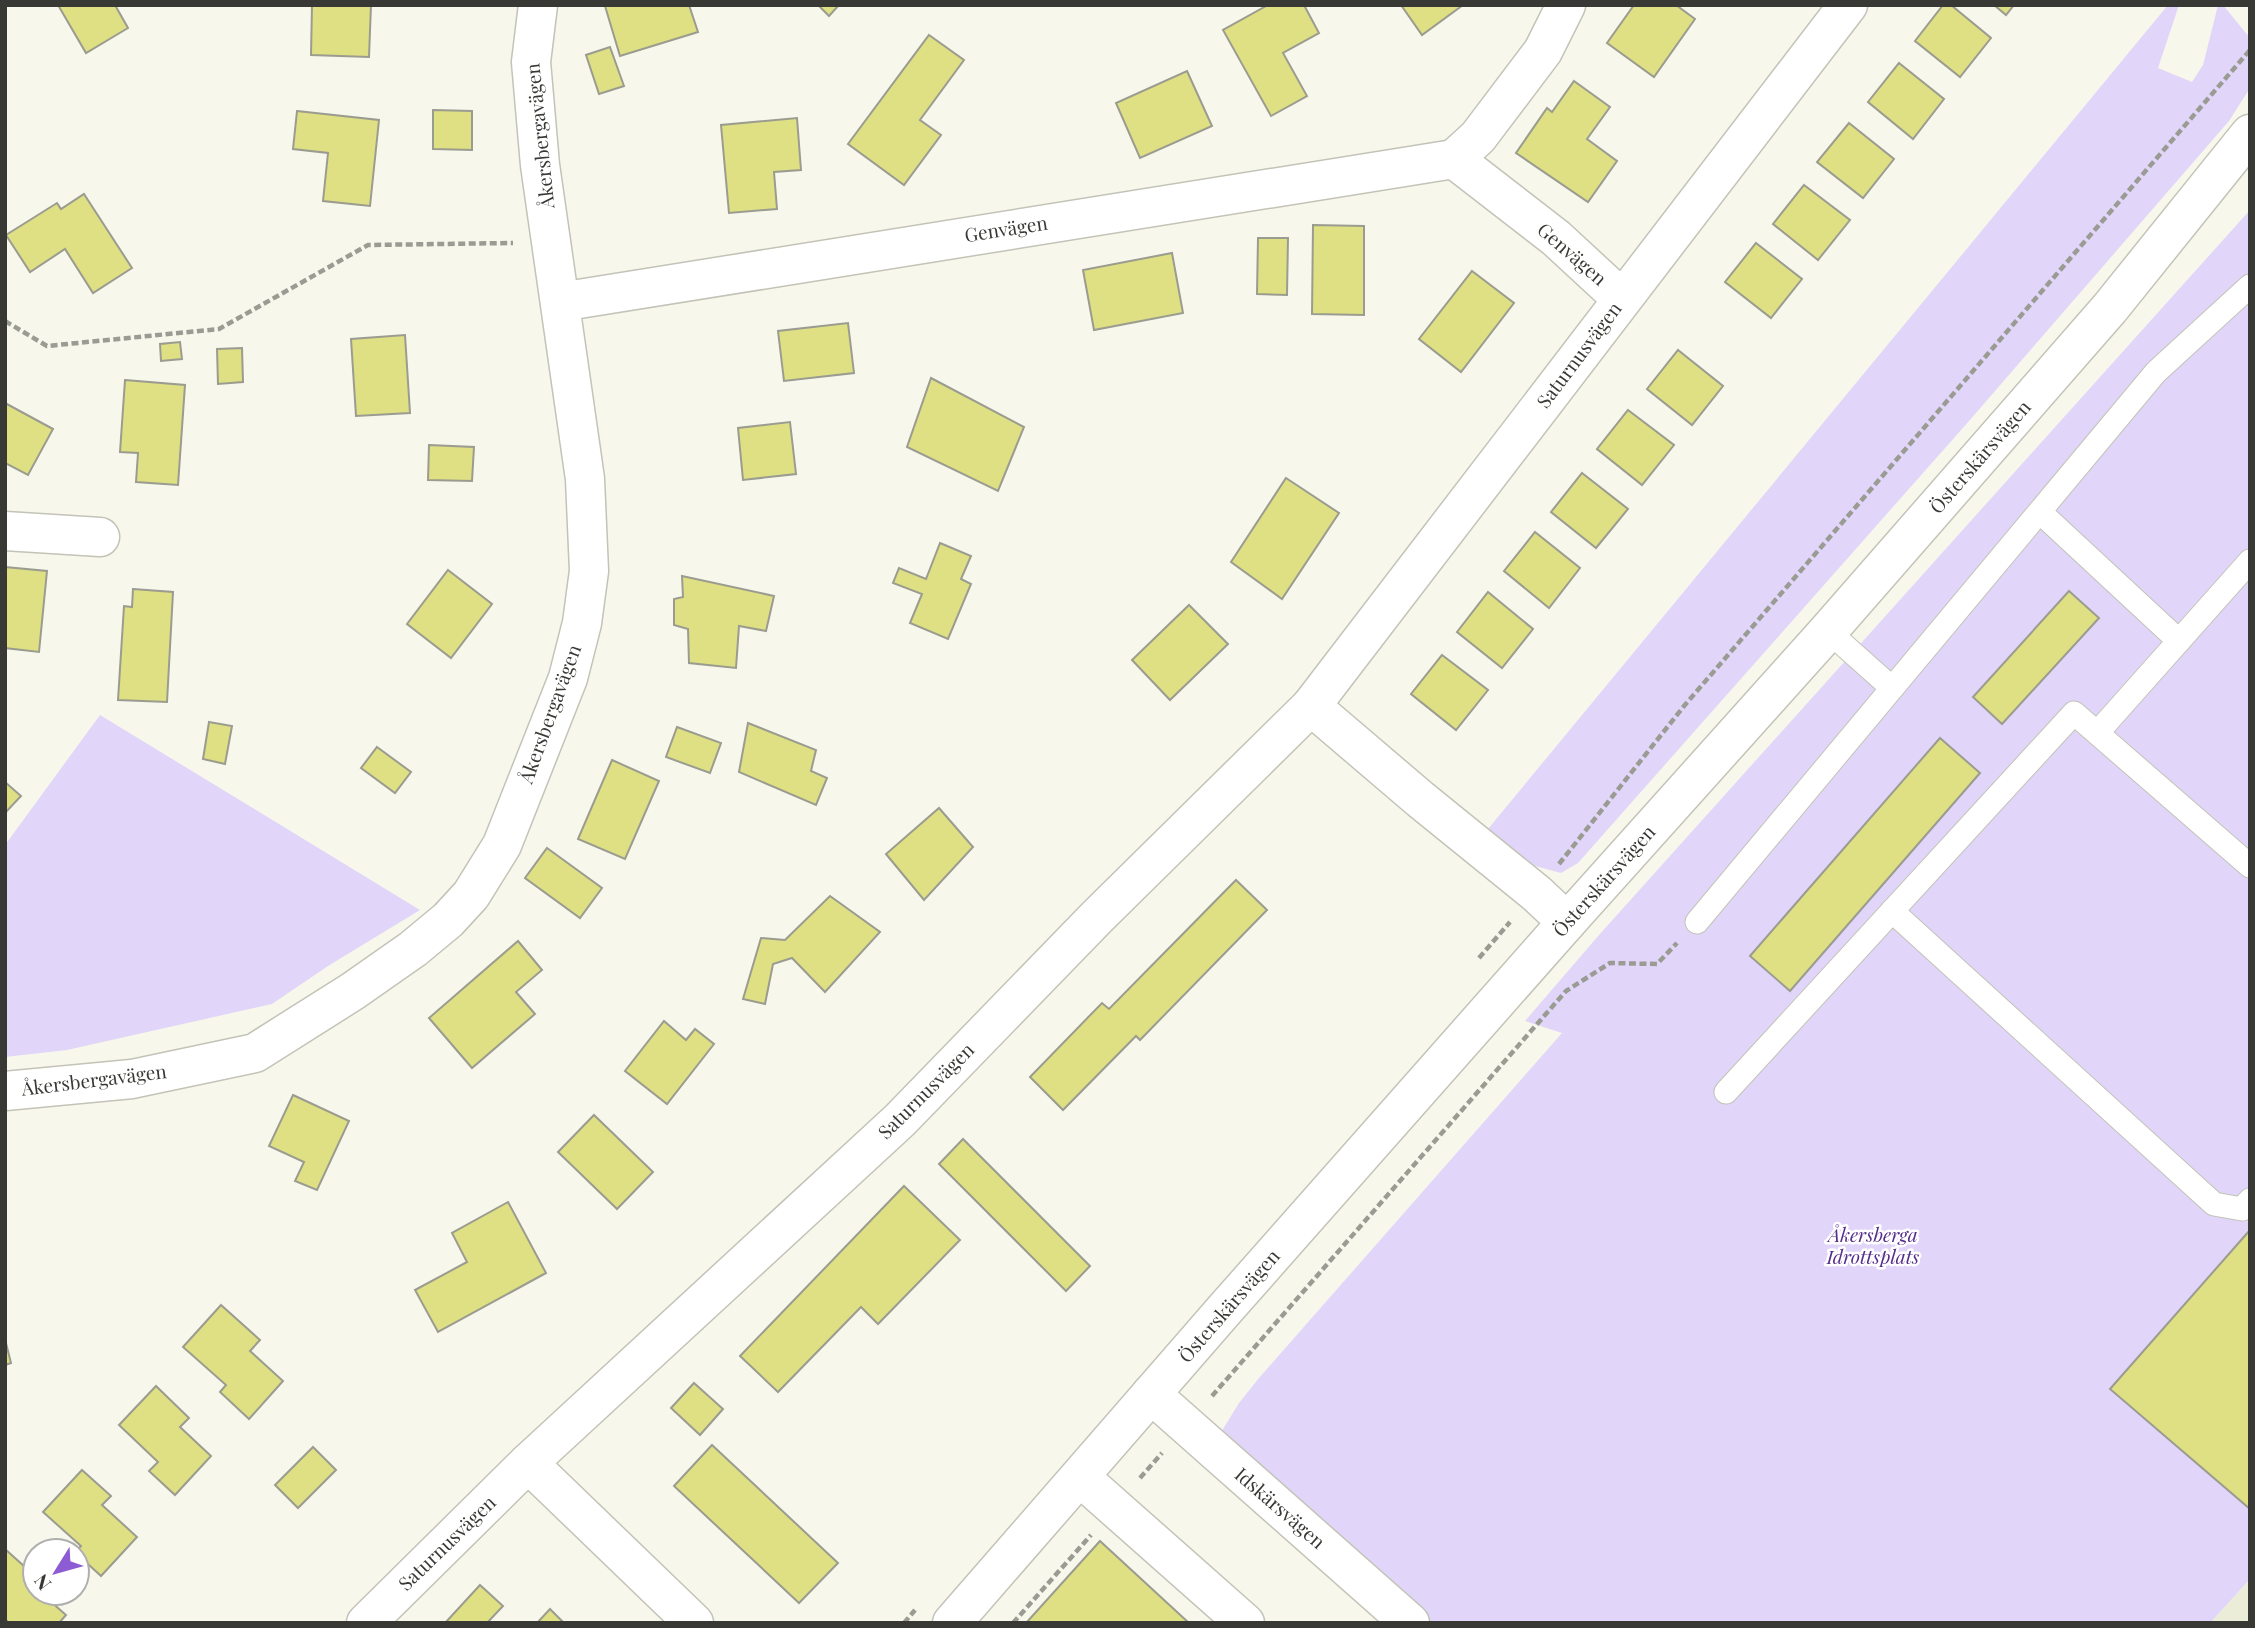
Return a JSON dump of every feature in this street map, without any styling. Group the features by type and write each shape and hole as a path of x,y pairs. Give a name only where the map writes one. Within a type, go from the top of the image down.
{"street":[{"name":"Åkersbergavägen","path":"5,1091 132,1079 255,1053 353,991 413,949 448,920 471,895 502,845 568,678 582,623 589,570 585,479 540,165 531,62 538,5"},
{"path":"1454,159 1478,137 1543,51 1566,5"},
{"name":"Saturnusvägen","path":"366,1623 528,1463 900,1120 1097,917 1311,706 1848,5"},
{"name":"Österskärsvägen","path":"937,1612 1080,1477 2110,308 2250,134"},
{"name":"Genvägen","path":"560,302 1454,159 1556,238 1622,299"},
{"path":"5,531 100,537"},
{"path":"1311,706 1536,893 1567,922"},
{"name":"Idskärsvägen","path":"1151,1394 1410,1623"},
{"path":"528,1463 694,1623"},
{"path":"1080,1477 1245,1623"}],"lane":[{"path":"1697,922 2156,372 2250,286"},
{"path":"2040,512 2179,641"},
{"path":"2098,733 2250,561"},
{"path":"1828,631 1892,688"},
{"path":"1726,1092 2074,713 2250,866"},
{"path":"1892,911 2214,1203 2242,1209 2250,1200"}],"path":[{"path":"1470,968 1536,893 1684,706 2250,50"},
{"path":"5,321 47,346 219,329 368,245 551,243"},
{"path":"1013,1623 1566,991 1610,963 1657,964 1697,922"},
{"path":"904,1623 937,1612"}],"shaded area":[{"path":"2250,1579 2250,1623 2210,1623"}],"green space":[{"path":"2168,5 2179,5 2158,68 2192,82 2203,65 2218,5 2223,5 2250,38 2250,88 2229,121 1969,421 1578,863 1561,873 1517,861 1483,835"},
{"name":"Åkersberga Idrottsplats","path":"2250,210 2250,1579 2210,1623 1423,1623 1215,1442 1239,1403 1259,1378 1562,1033 1525,1021 1599,935"},
{"path":"100,715 420,910 272,1004 67,1050 5,1057 5,845"}],"building":[{"path":"58,5 115,5 128,28 86,53"},
{"path":"312,5 371,5 369,57 311,55"},
{"path":"689,5 698,32 620,56 605,6"},
{"path":"818,5 839,5 829,16"},
{"path":"1268,5 1304,5 1319,33 1283,53 1307,96 1271,116 1223,30"},
{"path":"1401,5 1463,5 1422,35"},
{"path":"1634,5 1676,5 1695,19 1654,77 1607,43"},
{"path":"1943,5 1951,5 1991,38 1960,77 1915,41"},
{"path":"1994,5 2014,5 2006,15"},
{"path":"929,35 964,60 920,120 941,135 904,185 848,144"},
{"path":"610,47 624,86 599,94 586,55"},
{"path":"1899,63 1944,99 1913,139 1868,102"},
{"path":"1187,71 1212,126 1140,158 1116,103"},
{"path":"1574,81 1610,107 1587,139 1617,161 1588,202 1516,153 1547,108 1552,112"},
{"path":"433,110 472,111 472,150 433,149"},
{"path":"297,111 379,120 370,206 323,201 328,153 293,149"},
{"path":"797,118 801,170 774,172 777,209 729,213 721,125"},
{"path":"1849,123 1894,159 1863,198 1817,162"},
{"path":"1804,185 1850,220 1818,260 1773,224"},
{"path":"84,194 132,268 93,293 65,249 30,272 6,235 57,203 61,209"},
{"path":"1313,225 1364,226 1364,315 1312,314"},
{"path":"1258,238 1288,238 1287,295 1257,294"},
{"path":"1756,243 1802,279 1771,318 1725,282"},
{"path":"1172,253 1183,313 1094,330 1083,270"},
{"path":"1472,271 1514,303 1461,372 1419,339"},
{"path":"848,323 854,373 784,381 778,331"},
{"path":"405,335 410,413 356,416 351,339"},
{"path":"180,342 182,359 161,361 160,344"},
{"path":"242,348 243,382 218,384 217,349"},
{"path":"1678,350 1723,386 1692,425 1647,389"},
{"path":"931,378 1024,427 998,491 907,447"},
{"path":"125,380 185,385 178,485 136,482 138,453 120,452"},
{"path":"5,403 53,429 28,475 5,463"},
{"path":"1628,410 1674,445 1642,485 1597,449"},
{"path":"790,422 796,474 743,480 738,428"},
{"path":"429,445 474,447 472,481 428,480"},
{"path":"1582,473 1628,509 1596,548 1551,512"},
{"path":"1286,478 1339,513 1282,599 1231,562"},
{"path":"1535,532 1580,568 1549,608 1504,571"},
{"path":"940,543 971,556 961,579 971,584 948,639 910,623 922,594 893,583 899,568 926,579"},
{"path":"5,567 47,571 39,652 5,648"},
{"path":"448,570 492,604 451,658 407,624"},
{"path":"682,576 774,596 766,631 739,626 736,668 689,663 688,629 674,625 674,599 683,597"},
{"path":"133,589 173,592 167,702 118,700 124,606 132,607"},
{"path":"2069,591 2099,618 2002,724 1973,697"},
{"path":"1488,592 1533,629 1502,668 1457,632"},
{"path":"1189,605 1228,644 1170,700 1132,660"},
{"path":"1442,655 1488,690 1456,730 1411,694"},
{"path":"209,722 232,726 225,764 203,759"},
{"path":"748,723 816,750 811,771 827,778 816,805 739,772"},
{"path":"677,727 721,743 710,773 666,757"},
{"path":"1940,738 1980,773 1790,991 1750,956"},
{"path":"377,747 411,772 395,793 361,768"},
{"path":"612,760 659,781 625,859 578,839"},
{"path":"5,782 21,796 5,813"},
{"path":"939,808 973,847 924,900 886,854"},
{"path":"547,848 602,888 580,918 525,878"},
{"path":"1236,880 1267,910 1140,1040 1136,1036 1063,1110 1030,1077 1102,1003 1109,1009"},
{"path":"830,896 880,932 825,992 792,958 773,964 765,1004 743,999 761,938 785,940"},
{"path":"518,941 542,970 516,992 535,1014 472,1068 429,1018"},
{"path":"664,1021 686,1040 695,1029 714,1044 667,1104 625,1071"},
{"path":"293,1095 349,1121 317,1190 295,1181 304,1162 269,1146"},
{"path":"594,1115 653,1172 617,1209 558,1152"},
{"path":"963,1139 1090,1266 1066,1291 939,1164"},
{"path":"904,1186 960,1240 878,1324 861,1307 778,1392 740,1356"},
{"path":"508,1202 546,1273 438,1332 415,1290 467,1262 452,1233"},
{"path":"2250,1230 2250,1509 2110,1389"},
{"path":"221,1305 260,1340 250,1351 283,1381 249,1419 220,1392 226,1385 183,1347"},
{"path":"5,1339 11,1363 5,1365"},
{"path":"694,1383 723,1409 700,1435 671,1408"},
{"path":"156,1386 189,1418 180,1427 211,1456 175,1495 149,1471 158,1462 119,1425"},
{"path":"712,1445 838,1563 799,1603 674,1486"},
{"path":"313,1447 336,1470 298,1508 275,1485"},
{"path":"82,1470 111,1496 102,1505 137,1537 101,1576 91,1567 91,1537 71,1537 43,1512"},
{"path":"1100,1541 1189,1623 1026,1623"},
{"path":"5,1549 21,1563 21,1607 57,1607 66,1615 59,1623 9,1623 5,1619"},
{"path":"480,1585 503,1606 487,1623 445,1623"},
{"path":"550,1609 564,1623 537,1623"}]}
